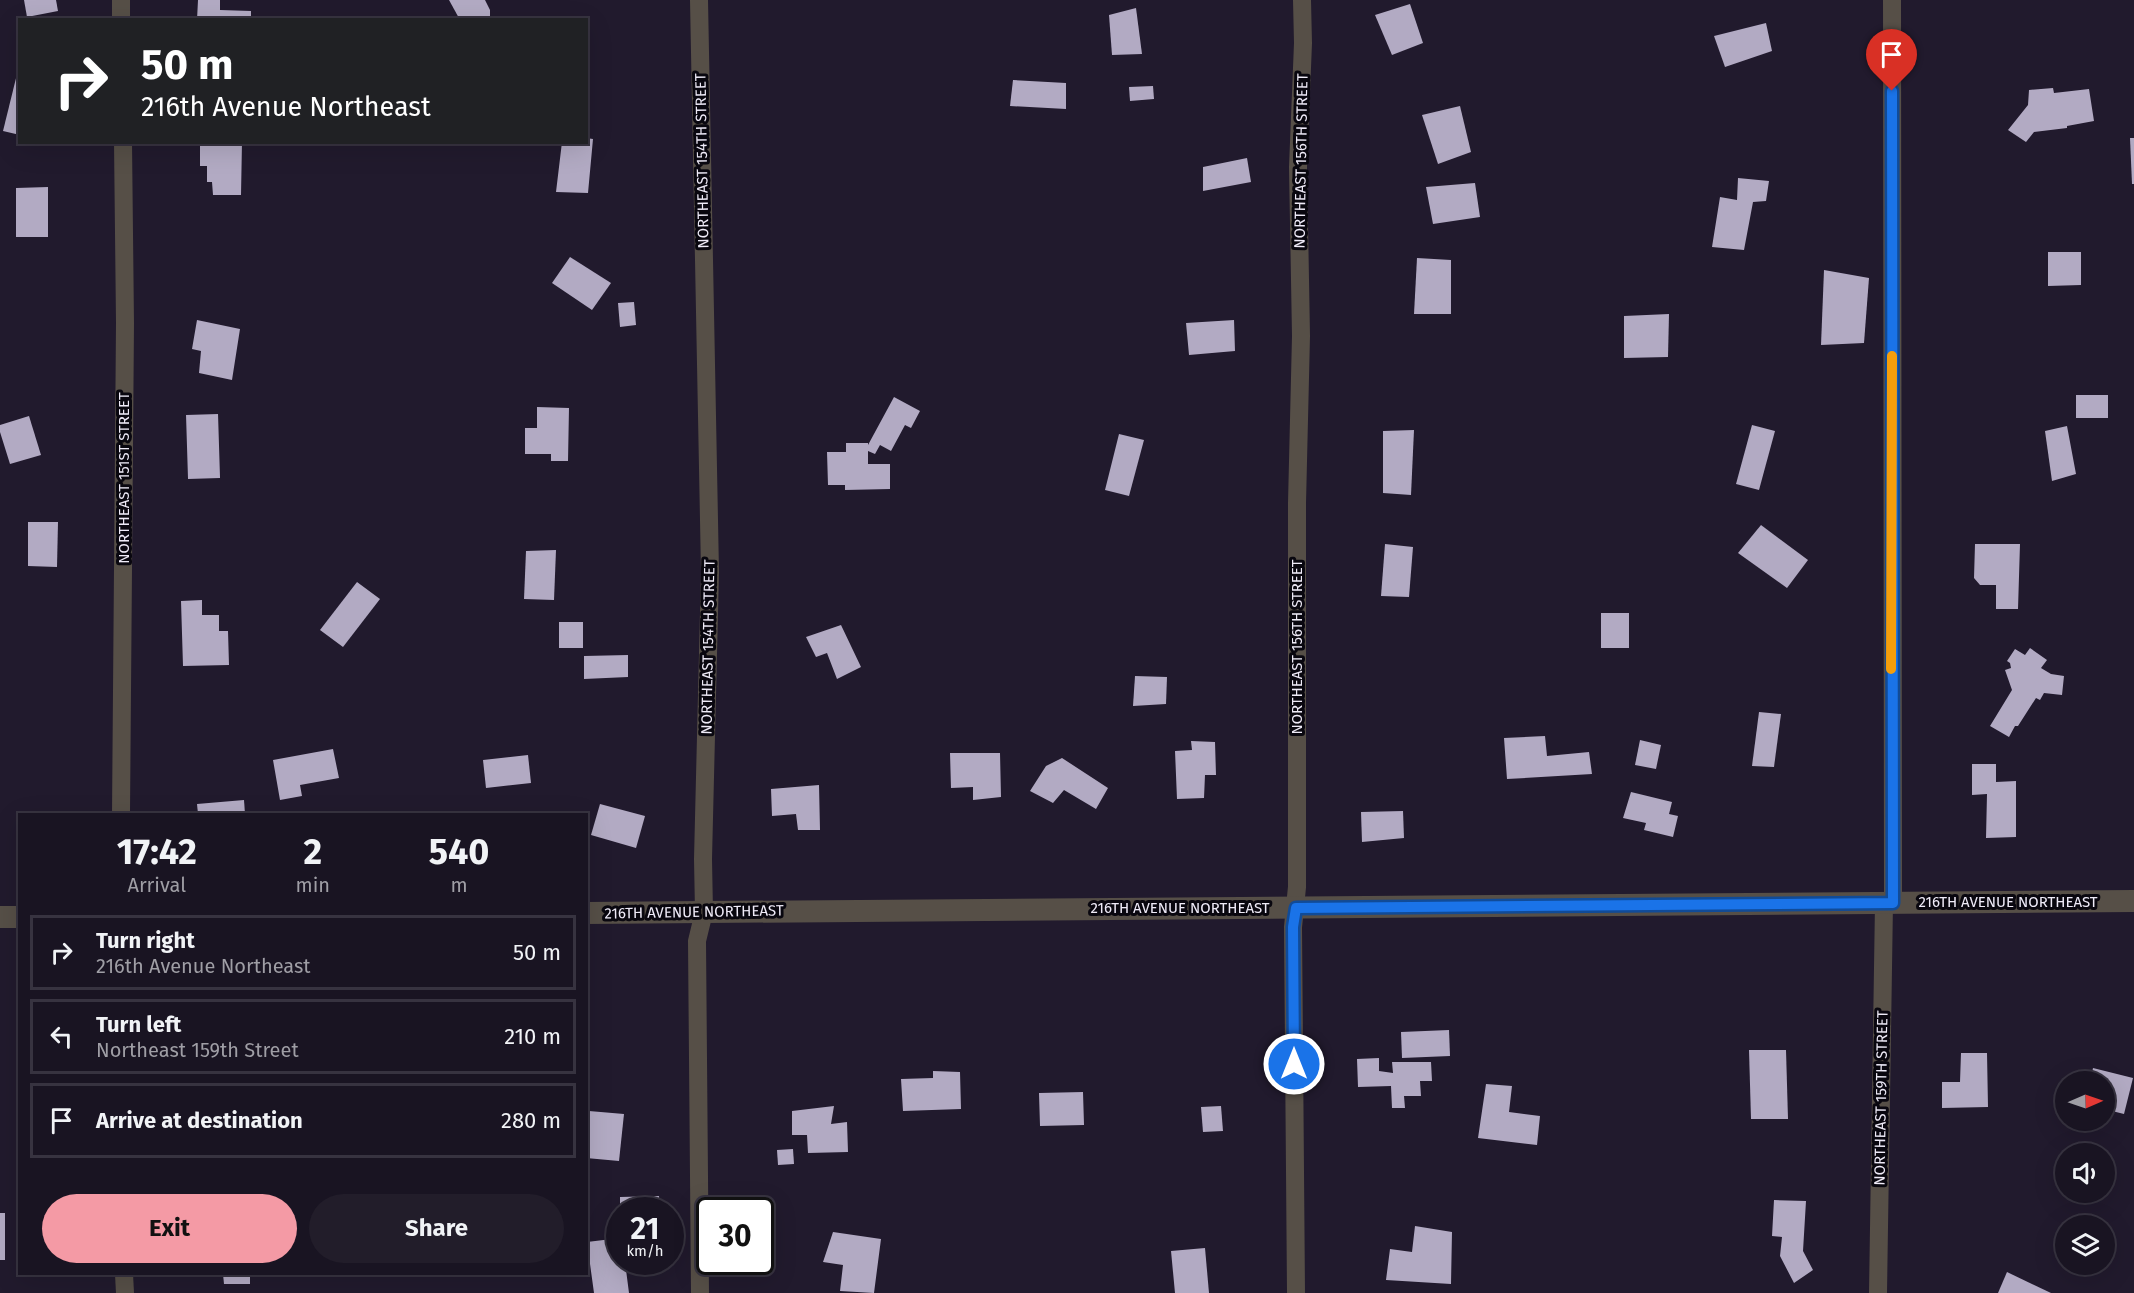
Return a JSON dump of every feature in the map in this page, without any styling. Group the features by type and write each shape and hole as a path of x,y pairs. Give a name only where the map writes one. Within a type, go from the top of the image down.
{"street":[{"path":"121,0 121,18"},
{"name":"NORTHEAST 154TH STREET","path":"699,0 710,572 703,860 704,912 697,941 700,1293"},
{"name":"NORTHEAST 156TH STREET","path":"1296,1293 1293,927 1296,908 1301,336 1298,167 1303,43 1302,0"},
{"name":"NORTHEAST 159TH STREET","path":"1878,1293 1888,903 1892,0"},
{"name":"NORTHEAST 151ST STREET","path":"121,813 125,335 123,144"},
{"name":"216TH AVENUE NORTHEAST","path":"588,913 2134,901"},
{"path":"0,917 18,917"},
{"path":"124,1275 125,1293"}],"building":[{"path":"24,0 56,0 58,11 27,17"},
{"path":"198,0 220,0 220,10 251,11 251,18 197,18"},
{"path":"449,0 485,0 490,10 490,18 459,18"},
{"path":"1410,4 1423,43 1392,55 1375,15"},
{"path":"1136,8 1142,54 1112,55 1109,15"},
{"path":"1766,23 1772,51 1725,67 1714,36"},
{"path":"18,70 18,135 3,131"},
{"path":"1013,80 1066,83 1066,109 1010,106"},
{"path":"1153,86 1154,99 1130,101 1129,87"},
{"path":"2053,88 2054,93 2089,89 2094,121 2067,126 2067,128 2034,132 2026,142 2008,130 2028,105 2029,90"},
{"path":"1460,106 1471,152 1438,164 1422,115"},
{"path":"588,138 593,139 588,193 556,192 562,144 588,144"},
{"path":"2130,138 2134,138 2134,184 2132,184"},
{"path":"200,144 242,144 241,195 213,195 212,182 207,182 207,166 200,166"},
{"path":"1247,158 1251,182 1203,191 1203,167"},
{"path":"1738,178 1769,181 1766,201 1753,202 1744,250 1712,247 1720,197 1737,200"},
{"path":"1475,183 1480,217 1433,224 1426,187"},
{"path":"48,187 48,237 16,237 16,188"},
{"path":"2048,252 2081,252 2081,285 2048,286"},
{"path":"570,257 611,283 592,310 552,283"},
{"path":"1417,258 1451,260 1451,314 1414,314"},
{"path":"1824,270 1869,278 1864,343 1821,345"},
{"path":"634,302 636,325 620,327 618,303"},
{"path":"1669,314 1668,357 1624,358 1624,316"},
{"path":"197,320 240,329 232,380 199,373 201,351 192,349"},
{"path":"1234,320 1235,351 1189,355 1186,323"},
{"path":"2076,395 2108,395 2108,418 2076,418"},
{"path":"894,397 920,411 911,428 905,425 891,451 880,445 875,454 868,451 868,464 890,464 890,489 845,490 845,485 828,485 827,452 846,452 846,443 868,443 868,445"},
{"path":"537,407 569,408 568,461 551,461 551,454 525,454 525,428 537,428"},
{"path":"218,414 220,478 188,479 186,415"},
{"path":"29,416 41,455 10,464 0,425"},
{"path":"1752,425 1775,431 1759,490 1736,484"},
{"path":"2067,426 2076,474 2052,481 2045,431"},
{"path":"1414,430 1411,495 1383,493 1383,431"},
{"path":"1119,434 1144,440 1129,496 1105,490"},
{"path":"28,522 58,522 57,567 28,566"},
{"path":"1761,525 1808,560 1787,588 1738,553"},
{"path":"1385,544 1413,547 1409,597 1381,596"},
{"path":"1975,544 2020,544 2018,609 1996,609 1996,585 1980,585 1974,578"},
{"path":"556,550 554,600 524,599 526,551"},
{"path":"357,582 380,599 343,647 320,630"},
{"path":"202,600 202,615 219,615 219,631 228,631 229,665 183,666 181,601"},
{"path":"1601,613 1629,613 1629,648 1601,648"},
{"path":"559,622 583,622 583,648 559,648"},
{"path":"841,625 861,667 837,679 827,653 816,657 806,637"},
{"path":"2030,648 2047,660 2041,668 2051,674 2064,676 2062,695 2044,693 2040,700 2036,698 2009,737 1990,726 2012,690 2005,670 2011,668 2007,661 2015,649 2025,655"},
{"path":"628,655 628,677 584,679 584,656"},
{"path":"1135,676 1167,677 1166,704 1133,706"},
{"path":"1759,712 1781,714 1774,767 1752,766"},
{"path":"1545,736 1547,756 1589,752 1592,774 1507,779 1504,738"},
{"path":"1640,740 1661,745 1656,769 1635,765"},
{"path":"1191,741 1215,742 1216,775 1205,775 1204,798 1177,799 1175,751 1192,750"},
{"path":"333,749 339,778 300,785 302,796 280,800 273,760"},
{"path":"950,753 1000,753 1001,797 973,800 973,787 951,788"},
{"path":"528,755 531,783 486,788 483,760"},
{"path":"1062,758 1108,788 1096,809 1064,790 1053,803 1030,791 1046,766"},
{"path":"1972,764 1996,764 1996,782 2016,781 2016,837 1986,838 1987,794 1972,795"},
{"path":"819,785 820,830 798,830 796,814 772,816 771,789"},
{"path":"1631,792 1672,802 1669,814 1678,816 1673,837 1644,830 1646,823 1623,818"},
{"path":"244,800 245,813 198,813 197,804"},
{"path":"600,804 645,816 636,848 591,835"},
{"path":"1403,811 1404,838 1362,842 1361,812"},
{"path":"1449,1030 1450,1056 1402,1058 1401,1032"},
{"path":"1749,1050 1786,1050 1788,1119 1751,1119"},
{"path":"1961,1053 1987,1053 1988,1107 1942,1108 1942,1082 1960,1082"},
{"path":"1379,1058 1379,1071 1393,1073 1392,1062 1431,1062 1432,1081 1420,1081 1421,1096 1404,1096 1405,1108 1392,1108 1391,1086 1358,1087 1357,1059"},
{"path":"933,1071 960,1072 961,1109 903,1111 901,1079 933,1078"},
{"path":"2115,1074 2133,1078 2124,1114 2115,1112"},
{"path":"1486,1084 1512,1086 1509,1112 1540,1116 1537,1145 1478,1138"},
{"path":"1083,1092 1084,1125 1040,1126 1039,1093"},
{"path":"834,1106 831,1124 847,1122 848,1152 808,1153 807,1135 792,1135 792,1111"},
{"path":"1221,1106 1223,1131 1203,1132 1201,1107"},
{"path":"589,1111 624,1114 619,1161 588,1158"},
{"path":"793,1149 794,1164 778,1165 777,1150"},
{"path":"1774,1200 1806,1201 1803,1251 1813,1270 1794,1283 1780,1256 1782,1237 1772,1236"},
{"path":"0,1213 5,1213 5,1260 0,1260"},
{"path":"1415,1226 1452,1232 1451,1284 1386,1280 1390,1249 1412,1252"},
{"path":"833,1232 881,1239 874,1293 840,1291 843,1265 823,1262"},
{"path":"606,1240 606,1275 627,1275 629,1293 594,1293 588,1242"},
{"path":"1205,1248 1209,1293 1175,1293 1171,1251"},
{"path":"2007,1272 2051,1293 1998,1293"},
{"path":"223,1275 250,1275 250,1284 224,1284"}],"slow traffic":[{"path":"1891,669 1892,356"}],"route":[{"path":"1294,1064 1293,927 1296,908 1893,903 1892,91"}]}
